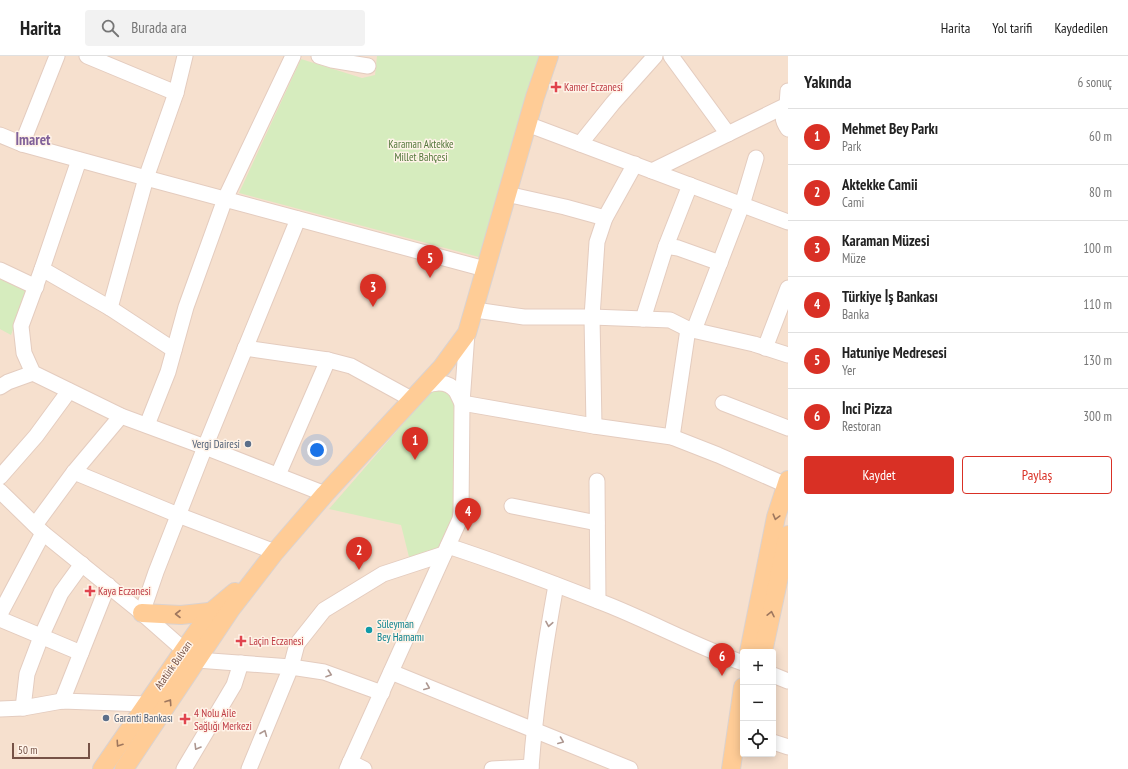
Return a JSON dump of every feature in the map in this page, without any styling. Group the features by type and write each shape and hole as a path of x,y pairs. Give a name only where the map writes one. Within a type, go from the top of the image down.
{"main road":[{"path":"258,574 325,494 442,367 467,333 475,310 485,269 527,124 549,56"},
{"path":"750,649 776,517 787,483"},
{"path":"764,649 788,538"},
{"name":"Atatürk Bulvarı","path":"102,769 146,704 230,609 258,574"},
{"name":"Atatürk Bulvarı","path":"124,769 190,655 211,612 258,574"},
{"path":"142,613 181,615 230,609"},
{"path":"731,769 740,732"},
{"path":"742,769 744,757"}],"street":[{"path":"22,144 57,56"},
{"path":"87,56 176,93"},
{"path":"110,308 146,178 176,93 185,56"},
{"path":"147,425 168,372 186,307 224,200 293,56"},
{"path":"319,56 332,60 364,63"},
{"path":"580,144 612,103 655,56"},
{"path":"670,56 728,134"},
{"path":"652,171 728,134 788,100"},
{"path":"788,100 783,114 783,122 788,129"},
{"path":"527,124 788,222"},
{"path":"0,135 22,144 79,160 485,269"},
{"path":"672,437 691,329 720,263 742,205 756,158"},
{"path":"79,160 36,287 21,326 24,353 33,373 121,416 325,494"},
{"path":"594,426 592,317 597,242 605,218 635,164"},
{"path":"643,319 666,246 690,185"},
{"path":"507,194 605,218"},
{"path":"142,613 178,515 298,219"},
{"path":"666,246 678,248 720,263"},
{"path":"42,269 110,308 174,350"},
{"path":"0,270 36,287"},
{"path":"765,348 788,288"},
{"path":"475,310 524,317 592,317 670,320 691,329 788,354"},
{"path":"364,769 349,766 460,519 462,403 467,333"},
{"path":"245,348 328,360 352,366 413,400"},
{"path":"278,475 328,360"},
{"path":"0,387 8,382 33,373"},
{"path":"425,386 440,383 452,387 456,391 462,403"},
{"path":"0,477 36,436 69,391"},
{"path":"462,403 594,426 672,437 787,483"},
{"path":"723,403 788,428"},
{"path":"2,605 39,529 74,472 121,416"},
{"path":"74,472 178,515 275,552"},
{"path":"597,481 598,601"},
{"path":"0,491 39,529 142,613 190,655 241,664 291,667 324,672 382,693"},
{"path":"512,506 597,523"},
{"path":"249,769 291,667 297,644 324,610 383,574 446,550 481,557 556,585 598,601 718,654 740,662"},
{"path":"23,708 27,674 41,637 61,593 82,564"},
{"path":"62,701 108,585"},
{"path":"492,769 531,768 542,664 556,585"},
{"path":"0,619 81,653"},
{"path":"184,769 234,685 241,664"},
{"path":"391,672 630,769"},
{"path":"776,676 788,681"},
{"path":"0,709 23,708 62,701 146,704"},
{"path":"776,743 788,746"}],"shaded area":[{"path":"0,56 788,56 788,769 0,769"}],"green space":[{"name":"Karaman Aktekke Millet Bahçesi","path":"377,56 544,56 479,257 239,193 301,59 362,78 375,75"},
{"path":"0,279 27,291 11,335 0,329"},
{"path":"442,389 457,399 457,518 442,551 410,561 401,525 329,509 430,393"}],"place":[{"name":"Kamer Eczanesi","path":"556,87"},
{"name":"Hatuniye Medresesi","path":"430,278"},
{"name":"Karaman Müzesi","path":"373,307"},
{"name":"Vergi Dairesi","path":"248,444"},
{"name":"Mehmet Bey Parkı","path":"415,460"},
{"name":"Türkiye İş Bankası","path":"468,531"},
{"name":"Aktekke Camii","path":"359,570"},
{"name":"Kaya Eczanesi","path":"90,591"},
{"name":"Süleyman Bey Hamamı","path":"369,630"},
{"name":"Laçin Eczanesi","path":"241,641"},
{"name":"İnci Pizza","path":"722,676"},
{"name":"Garanti Bankası","path":"106,718"},
{"name":"4 Nolu Aile Sağlığı Merkezi","path":"185,719"}],"district":[{"name":"İmaret","path":"33,139"}]}
